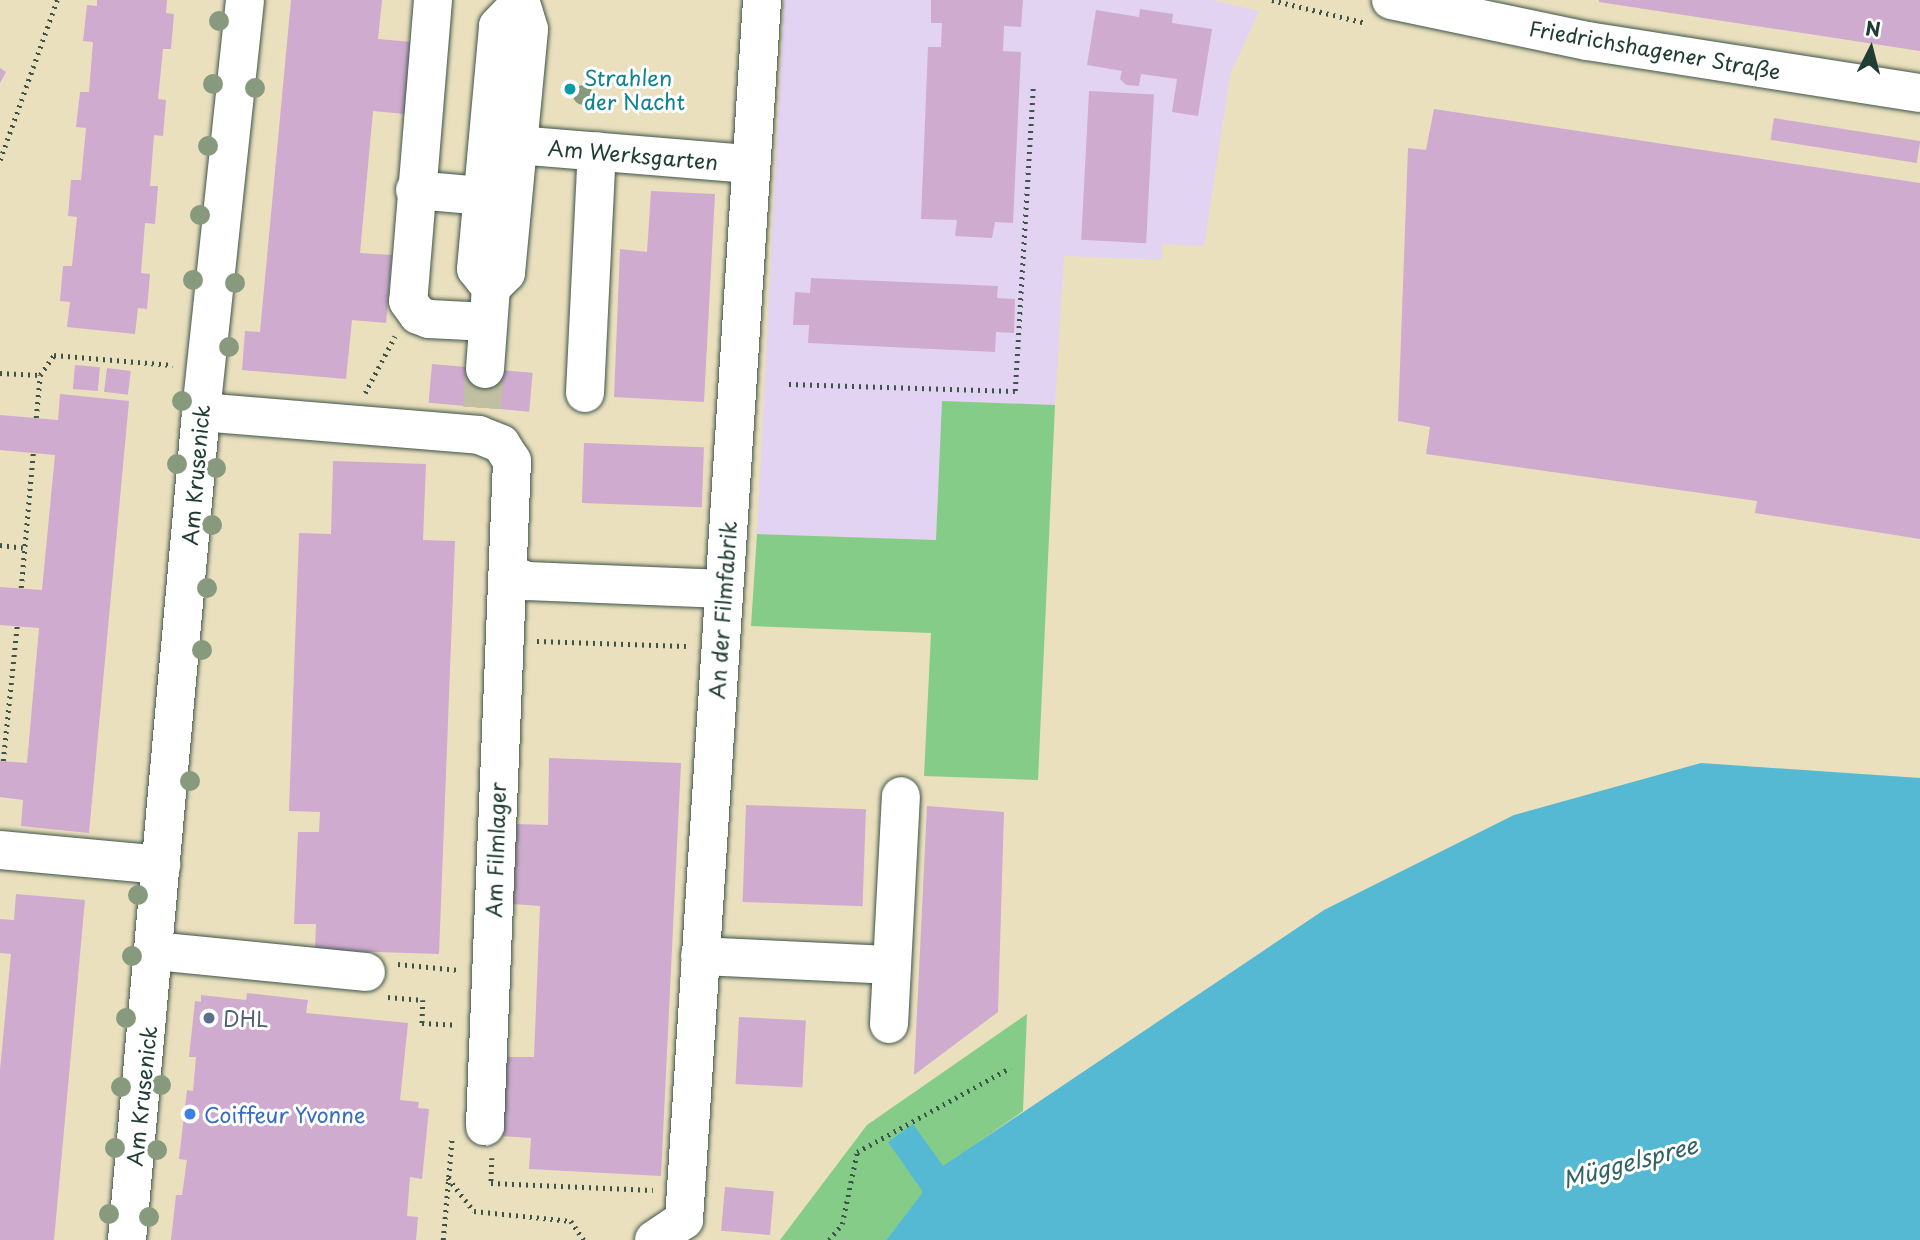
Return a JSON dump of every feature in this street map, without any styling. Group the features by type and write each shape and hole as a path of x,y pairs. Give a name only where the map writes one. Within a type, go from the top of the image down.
{"street":[{"name":"Am Krusenick","path":"127,1240 155,951 205,368 245,0"},
{"path":"433,0 407,286 411,306 418,315 429,319 489,305"},
{"name":"An der Filmfabrik","path":"675,1217 700,956 748,164 762,0"},
{"name":"Friedrichshagener Straße","path":"1391,0 1587,41 1920,93"},
{"name":"Am Werksgarten","path":"485,369 489,305 476,269 483,196 503,143 529,29 519,2"},
{"name":"Am Werksgarten","path":"503,143 748,164"},
{"name":"Am Werksgarten","path":"489,305 506,273 503,143"},
{"path":"585,393 597,151"},
{"path":"415,190 483,196"},
{"name":"Am Filmlager","path":"201,412 360,425 480,421 512,461 505,640 514,745 485,1126"},
{"path":"508,573 527,581 724,589"},
{"path":"889,1024 901,796"},
{"path":"0,850 161,865"},
{"path":"155,951 375,984"},
{"path":"700,956 891,965"}],"path":[{"path":"0,160 57,0"},
{"path":"789,384 1016,391 1033,85"},
{"path":"360,425 365,389 411,306"},
{"path":"36,418 40,375 54,355 205,368"},
{"path":"0,373 40,375"},
{"path":"21,589 33,453"},
{"path":"0,545 23,548"},
{"path":"3,761 17,626"},
{"path":"505,640 720,647"},
{"path":"0,711 8,711"},
{"path":"375,984 424,1000 422,1023 461,1026"},
{"path":"829,1240 842,1224 857,1152 1010,1068"},
{"path":"485,1126 493,1133 491,1183 675,1217"},
{"path":"449,1178 474,1211 571,1221 584,1240"}],"shaded area":[{"path":"784,0 1212,0 1259,11 1230,75 1204,246 1163,244 1161,260 1064,256 1055,405 943,401 936,540 757,534"}],"green space":[{"path":"942,401 1055,405 1038,780 924,776 931,633 751,626 757,534 936,540"},
{"path":"1027,1014 1023,1111 943,1167 886,1240 780,1240 867,1125"}],"water":[{"name":"Müggelspree","path":"1701,763 1920,778 1920,1240 886,1240 923,1192 888,1142 913,1124 943,1166 1324,910 1514,815"}],"building":[{"path":"97,0 167,0 166,13 174,14 171,49 163,49 158,99 166,100 163,136 154,135 150,186 158,186 155,224 145,223 141,273 150,274 147,309 138,308 135,334 67,327 70,302 60,301 63,266 72,266 77,217 68,216 71,180 81,180 86,128 76,127 80,92 89,92 93,42 83,41 87,5 97,6"},
{"path":"291,0 382,0 378,39 412,42 405,114 373,111 360,253 392,255 386,323 352,320 346,379 242,370 245,331 260,332"},
{"path":"931,0 1023,0 1021,27 1004,26 1003,51 1021,52 1013,223 995,222 992,238 955,236 957,220 921,219 928,47 941,47 942,23 931,23"},
{"path":"1599,0 1920,0 1920,51 1599,2"},
{"path":"1140,9 1173,14 1172,23 1212,29 1198,116 1172,112 1177,79 1141,74 1139,86 1126,85 1120,79 1122,71 1087,65 1096,10 1139,17"},
{"path":"0,68 6,72 0,83"},
{"path":"1089,91 1154,94 1146,243 1081,240"},
{"path":"1434,109 1920,183 1920,539 1755,513 1757,501 1426,454 1430,427 1398,421 1408,148 1426,150"},
{"path":"1774,118 1920,141 1917,163 1771,140"},
{"path":"651,191 715,194 704,402 614,397 620,249 647,252"},
{"path":"811,278 998,286 997,298 1015,299 1014,333 996,332 995,352 808,343 809,325 793,325 795,292 810,293"},
{"path":"432,364 533,373 529,412 429,403"},
{"path":"75,365 100,367 98,391 73,389"},
{"path":"107,368 131,371 128,395 104,392"},
{"path":"60,394 129,401 89,833 21,826 23,800 0,797 0,761 27,763 39,628 0,625 0,587 42,590 55,455 0,450 0,415 58,420"},
{"path":"584,443 704,447 702,507 582,503"},
{"path":"333,461 426,464 423,540 455,541 439,954 315,950 316,924 294,924 298,832 319,832 320,812 289,811 299,533 331,534"},
{"path":"549,758 681,763 661,1176 529,1169 531,1138 500,1136 504,1057 534,1057 540,906 513,904 516,824 548,825"},
{"path":"746,805 866,809 863,906 743,902"},
{"path":"927,806 1004,812 998,1012 914,1075"},
{"path":"16,894 85,900 54,1240 0,1240 0,1070 11,954 0,953 0,919 14,920"},
{"path":"247,993 308,1000 306,1013 408,1023 400,1100 419,1102 418,1108 429,1109 422,1179 410,1177 407,1216 418,1217 416,1240 171,1240 176,1195 182,1195 187,1160 179,1159 187,1090 193,1091 196,1057 189,1057 195,1001 201,1002 201,995 246,1000"},
{"path":"739,1017 806,1021 802,1087 735,1084"},
{"path":"725,1187 774,1191 770,1235 721,1231"}],"tunnel":[{"path":"482,408 485,369"}],"place":[{"name":"Strahlen der Nacht","path":"570,89"},
{"name":"DHL","path":"209,1018"},
{"name":"Coiffeur Yvonne","path":"190,1114"}]}
